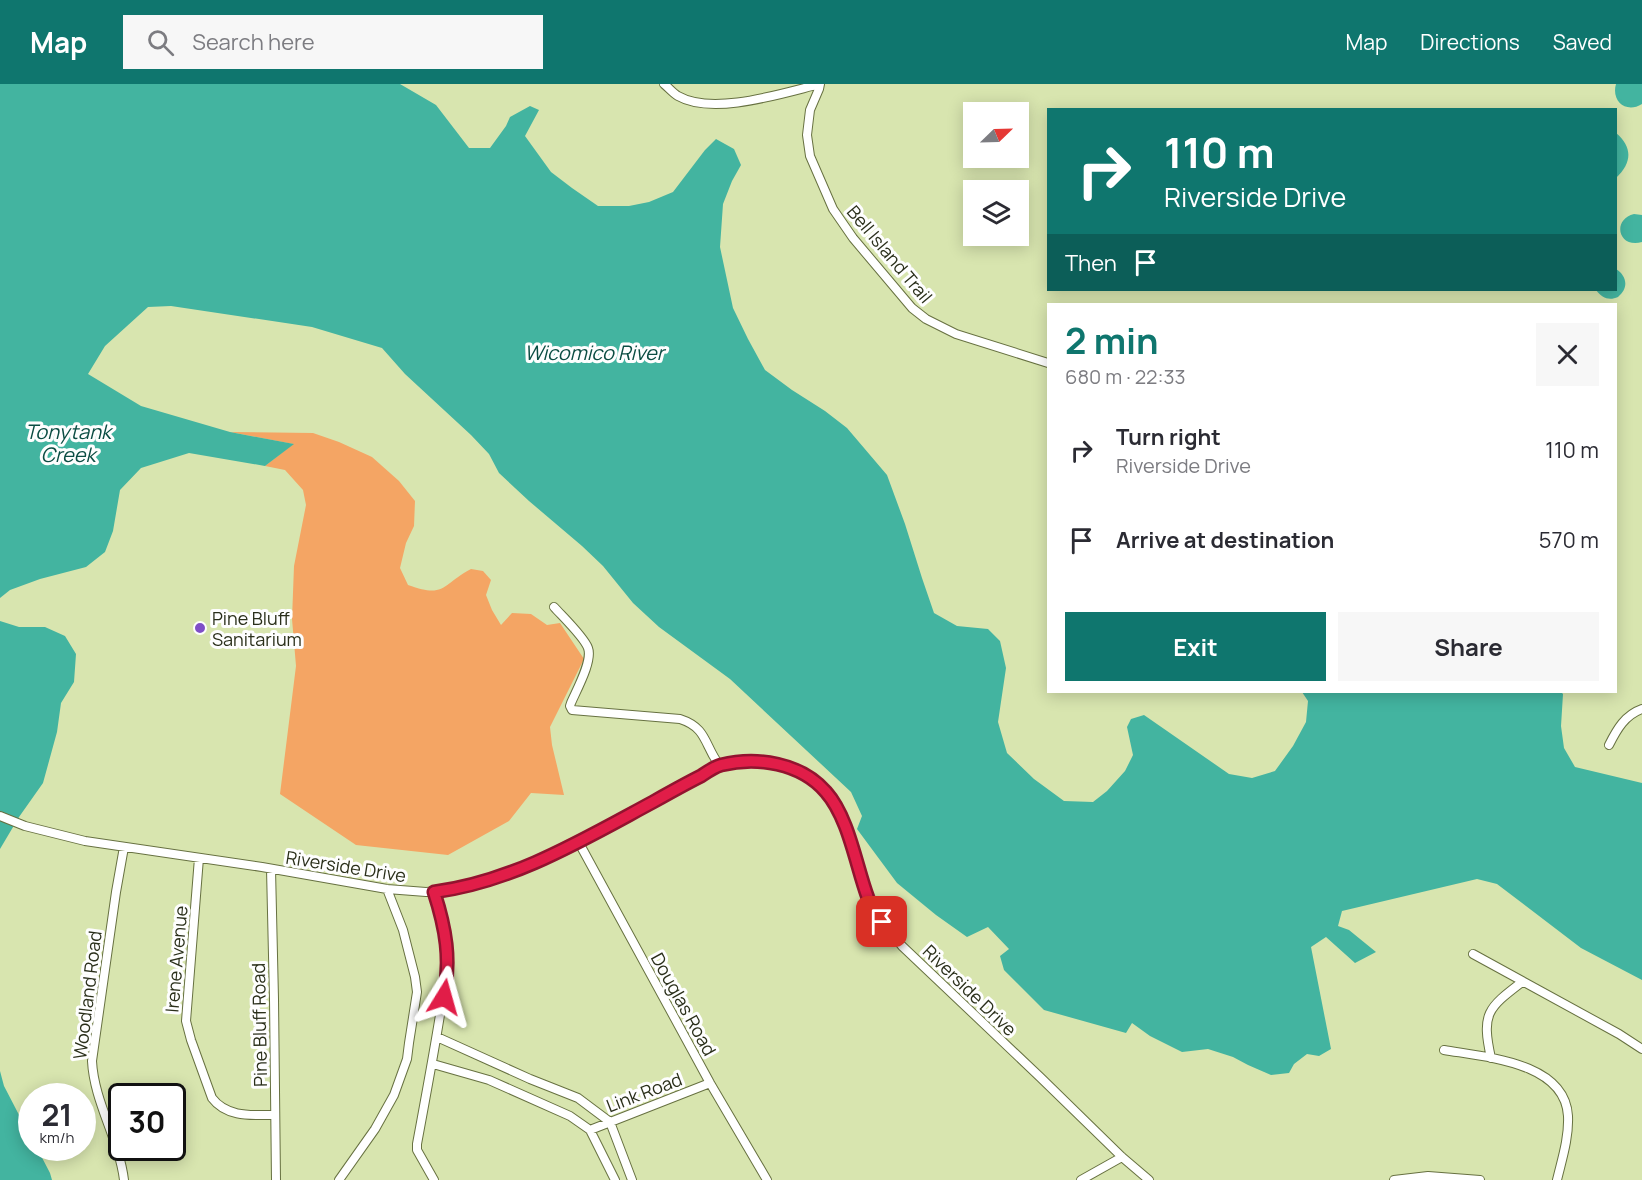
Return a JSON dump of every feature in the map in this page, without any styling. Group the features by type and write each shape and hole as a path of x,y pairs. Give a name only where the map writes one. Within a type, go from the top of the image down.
{"street":[{"path":"664,84 678,96 701,104 732,103 819,84"},
{"name":"Bell Island Trail","path":"819,84 810,110 807,135 810,156 833,209 853,238 912,308 926,319 956,334 1047,363"},
{"path":"554,607 588,648 588,663 571,708 680,719 690,722 698,728 720,766"},
{"path":"1610,744 1617,729 1634,712 1642,709"},
{"name":"Riverside Drive","path":"0,816 25,826 85,841 262,867 387,889 434,892 489,881 548,857 720,766 758,761 795,769 822,787 836,806 869,901 882,922 902,946 1122,1157 1149,1180"},
{"name":"Douglas Road","path":"578,842 710,1083 767,1180"},
{"name":"Woodland Road","path":"124,847 92,1060 97,1092 120,1154 124,1180"},
{"name":"Irene Avenue","path":"199,858 186,1021 191,1040 216,1104 240,1115 275,1115"},
{"name":"Pine Bluff Road","path":"271,869 276,1180"},
{"path":"339,1180 375,1129 394,1095 407,1059 417,992 403,930 387,889"},
{"path":"434,892 447,941 447,981 417,1144 417,1150 434,1180"},
{"path":"1473,954 1619,1034 1642,1049"},
{"path":"1491,1058 1486,1036 1490,1012 1500,999 1522,982"},
{"path":"437,1037 578,1098 610,1122 632,1180"},
{"path":"1444,1050 1491,1058 1529,1069 1552,1081 1565,1102 1568,1114 1568,1130 1557,1180"},
{"path":"432,1064 489,1080 570,1116 590,1130 615,1180"},
{"name":"Link Road","path":"590,1130 710,1083"},
{"path":"1081,1180 1122,1157"},
{"path":"1394,1180 1428,1176 1480,1180"}],"shaded area":[{"path":"230,432 313,433 372,457 399,481 415,501 414,526 406,543 400,568 408,585 430,591 437,590 471,569 483,571 491,580 486,595 501,625 512,613 531,614 547,625 560,623 584,659 550,727 564,795 531,793 509,821 448,855 356,845 280,794 296,666 292,619 294,566 306,505 303,490 285,470 265,466 293,444"}],"water":[{"name":"Wicomico River","path":"0,84 400,84 436,105 469,148 490,148 510,117 530,106 539,110 525,136 551,172 598,206 629,206 649,202 673,192 716,139 734,149 741,165 723,204 720,247 733,308 748,339 765,370 847,428 887,475 934,613 957,626 988,629 1000,641 1006,668 998,722 1007,753 1034,779 1064,801 1093,802 1107,791 1125,771 1133,755 1127,727 1131,719 1144,715 1229,774 1252,778 1275,771 1293,746 1306,722 1308,701 1303,693 1562,693 1561,726 1564,748 1575,767 1642,783 1642,980 1581,948 1497,884 1477,879 1342,911 1338,926 1349,930 1376,952 1355,963 1326,937 1311,947 1331,1049 1319,1056 1307,1054 1294,1064 1289,1073 1271,1075 1233,1057 1208,1049 1182,1052 1150,1036 1132,1023 1126,1033 1044,1010 1004,970 1000,956 1009,949 988,927 967,937 897,883 857,829 862,816 851,792 730,679 659,627 633,603 603,566 499,473 489,454 405,374 382,348 312,327 171,306 148,307 105,346 88,374 141,406 230,432 294,444 265,466 189,453 141,468 120,490 113,531 105,552 86,567 40,579 10,590 0,598"},
{"path":"1616,84 1642,84 1642,104 1636,107 1625,107 1621,104 1616,96"},
{"path":"1617,134 1628,149 1628,161 1617,177"},
{"path":"1634,214 1642,215 1642,242 1628,241 1621,233 1622,222"},
{"path":"1617,270 1625,282 1622,294 1612,299 1597,291 1617,291"},
{"path":"0,621 19,627 45,627 65,636 76,654 74,682 61,703 57,732 43,783 0,849"},
{"path":"0,1071 4,1086 18,1113 18,1161 44,1161 52,1180 0,1180"}],"place":[{"name":"Pine Bluff Sanitarium","path":"200,628"}],"route":[{"path":"444,997 448,964 447,941 434,892 489,881 548,857 720,766 737,763 758,761 778,764 795,769 822,787 836,806 869,901 882,922"}],"water label":[{"name":"Tonytank Creek","path":"68,442"}]}
